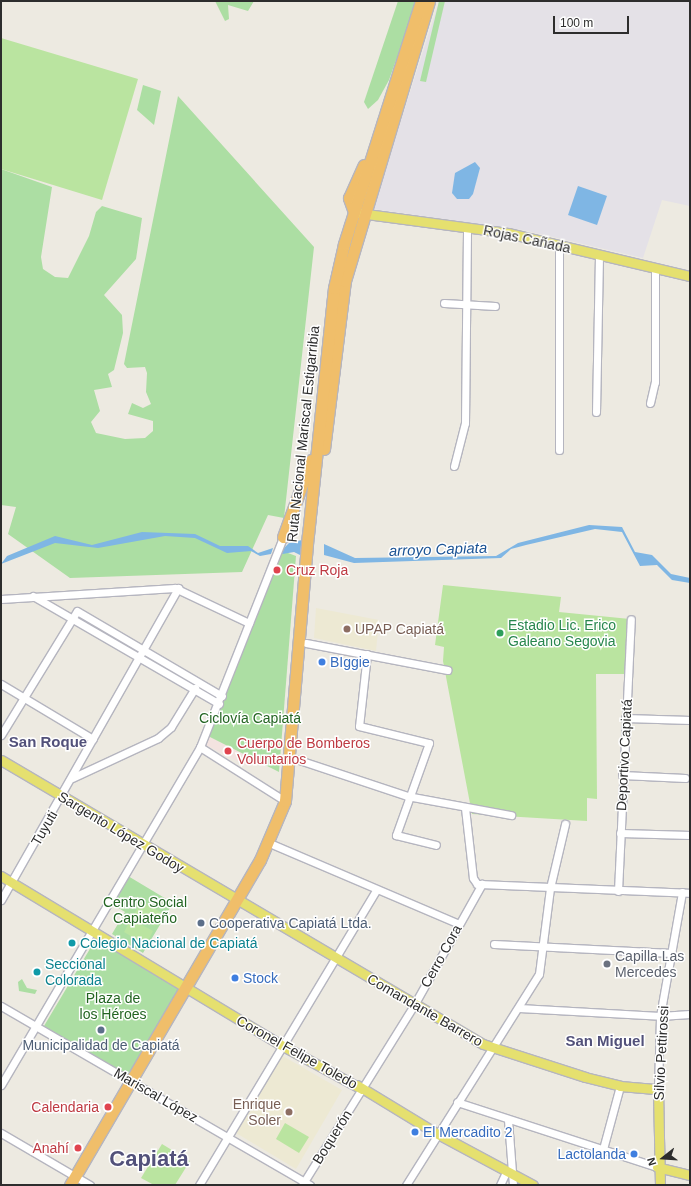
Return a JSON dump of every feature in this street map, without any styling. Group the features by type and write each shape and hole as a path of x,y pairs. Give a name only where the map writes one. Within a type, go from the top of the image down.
{"highway":[{"name":"Ruta Nacional Mariscal Estigarribia","path":"311,535 336,326 358,212 372,155 427,2"},
{"name":"Ruta Nacional Mariscal Estigarribia","path":"239,902 270,842 285,802 309,559 317,442 328,326 344,244 358,212 427,2"},
{"path":"283,537 317,442"},
{"name":"Ruta Nacional Mariscal Estigarribia","path":"75,1181 274,845 291,803 306,643 309,559"}],"main road":[{"name":"Rojas Cañada","path":"358,212 468,228 559,245 655,269 690,276"},
{"name":"Sargento López Godoy","path":"1,760 239,902"},
{"name":"Coronel Felipe Toledo","path":"1,876 436,1133"},
{"name":"Comandante Barrero","path":"239,902 414,1005 492,1048 620,1086 658,1089"},
{"name":"Silvio Pettirossi","path":"658,1089 658,1167 660,1185"},
{"path":"436,1133 510,1178 533,1185"},
{"path":"658,1167 690,1175"}],"street":[{"path":"454,466 465,423 468,228"},
{"path":"559,245 559,450"},
{"path":"596,412 598,255"},
{"path":"650,403 655,382 655,269"},
{"path":"444,303 466,306 495,306"},
{"path":"2,1080 200,747 219,704 283,537"},
{"path":"1,599 178,588 249,623"},
{"name":"Tuyuti","path":"1,900 145,650 178,588"},
{"path":"33,596 195,688 219,704"},
{"path":"1,735 77,611 222,696"},
{"name":"Deportivo Capiatá","path":"618,891 622,775 631,619"},
{"path":"306,643 447,670"},
{"path":"367,654 359,726 429,743 408,796 396,835 436,845"},
{"path":"1,684 93,739"},
{"path":"72,778 158,738 171,727 195,688"},
{"path":"625,718 690,720"},
{"path":"200,747 285,802"},
{"path":"296,759 408,796 465,808 511,815"},
{"path":"622,775 685,778"},
{"path":"465,808 473,878 482,884 686,893"},
{"path":"406,1185 436,1133 519,1008 539,974 544,947 550,888 565,824"},
{"path":"620,833 690,835"},
{"path":"274,845 376,890 459,924"},
{"name":"Cerro Cora","path":"362,1089 414,1005 482,884"},
{"path":"199,1185 376,890"},
{"name":"Silvio Pettirossi","path":"658,1089 660,1016 672,953 686,893"},
{"path":"494,944 672,953"},
{"name":"Mariscal López","path":"1,1006 228,1137 305,1184"},
{"path":"519,1008 660,1016 690,1014"},
{"path":"603,1149 620,1086"},
{"name":"Boquerón","path":"305,1184 362,1089"},
{"path":"457,1102 508,1120 658,1167"},
{"path":"500,1185 510,1178 508,1120"},
{"path":"1,1133 75,1181 90,1185"}],"shaded area":[{"path":"439,1 690,1 690,206 662,200 643,258 523,230 373,209"},
{"name":"UPAP Capiatá","path":"316,608 379,620 376,651 314,638"},
{"name":"Cuerpo de Bomberos Voluntarios","path":"208,736 252,757 247,766 204,744"},
{"name":"Enrique Soler","path":"281,1055 342,1090 296,1169 236,1133"}],"green space":[{"path":"215,1 254,1 248,11 228,5 229,19 225,21"},
{"path":"398,1 417,1 389,80 378,100 368,109 364,102"},
{"path":"439,1 445,1 426,82 420,81"},
{"path":"1,38 138,79 102,200 1,169"},
{"path":"143,85 161,91 154,125 137,110"},
{"path":"178,96 314,247 284,518 268,515 242,572 70,578 8,534 16,507 1,505 1,169 52,187 41,257 43,269 55,277 68,278 89,236 96,212 102,206 142,218 136,259 104,295 122,315 123,333 114,370 108,374 112,387 94,390 100,411 91,422 96,433 125,439 145,438 153,431 153,421 128,414 132,403 143,408 151,404 146,392 147,373 145,367 127,368 124,364"},
{"name":"Ciclovía Capiatá","path":"280,550 296,556 279,772 208,736"},
{"path":"443,585 561,597 559,612 630,619 628,674 596,674 597,799 587,798 587,821 472,814 443,661 444,647 435,645"},
{"name":"Centro Social Capiateño","path":"128,876 173,903 143,953 112,934 125,912 112,904"},
{"path":"142,901 162,913 155,926 134,914"},
{"path":"131,919 153,931 146,945 124,932"},
{"name":"Plaza de los Héroes","path":"97,937 181,987 130,1078 44,1026"},
{"path":"22,979 27,988 37,990 35,994 19,991 18,982"},
{"path":"285,1123 309,1137 299,1153 276,1139"},
{"path":"162,1144 190,1161 175,1185 154,1185 141,1178"}],"water":[{"path":"475,162 480,168 473,194 469,199 457,199 452,193 455,173"},
{"path":"578,186 607,196 597,225 568,215"},
{"path":"589,525 622,527 635,552 652,555 671,574 690,578 690,583 672,580 657,565 640,566 622,532 595,529 511,549 501,558 354,563 324,555 324,544 355,558 496,556 518,543"},
{"path":"142,532 195,534 220,546 248,546 258,553 273,548 271,554 260,556 251,551 227,553 195,538 165,536 98,548 55,543 1,564 7,556 55,536 92,545"},
{"path":"302,540 300,555 294,552 277,555 289,543"}],"place":[{"name":"Cruz Roja","path":"277,570"},
{"name":"UPAP Capiatá","path":"347,629"},
{"name":"Estadio Lic. Erico Galeano Segovia","path":"500,633"},
{"name":"BIggie","path":"322,662"},
{"name":"Cuerpo de Bomberos Voluntarios","path":"228,751"},
{"name":"Cooperativa Capiatá Ltda.","path":"201,923"},
{"name":"Colegio Nacional de Capiatá","path":"72,943"},
{"name":"Capilla Las Mercedes","path":"607,964"},
{"name":"Seccional Colorada","path":"37,972"},
{"name":"Stock","path":"235,978"},
{"name":"Municipalidad de Capiatá","path":"101,1030"},
{"name":"Calendaria","path":"108,1107"},
{"name":"Enrique Soler","path":"289,1112"},
{"name":"El Mercadito 2","path":"415,1132"},
{"name":"Anahí","path":"78,1148"},
{"name":"Lactolanda","path":"634,1154"}],"district":[{"name":"San Roque","path":"48,742"},
{"name":"San Miguel","path":"605,1041"},
{"name":"Capiatá","path":"149,1159"}],"water label":[{"name":"arroyo Capiata","path":"438,549"}]}
